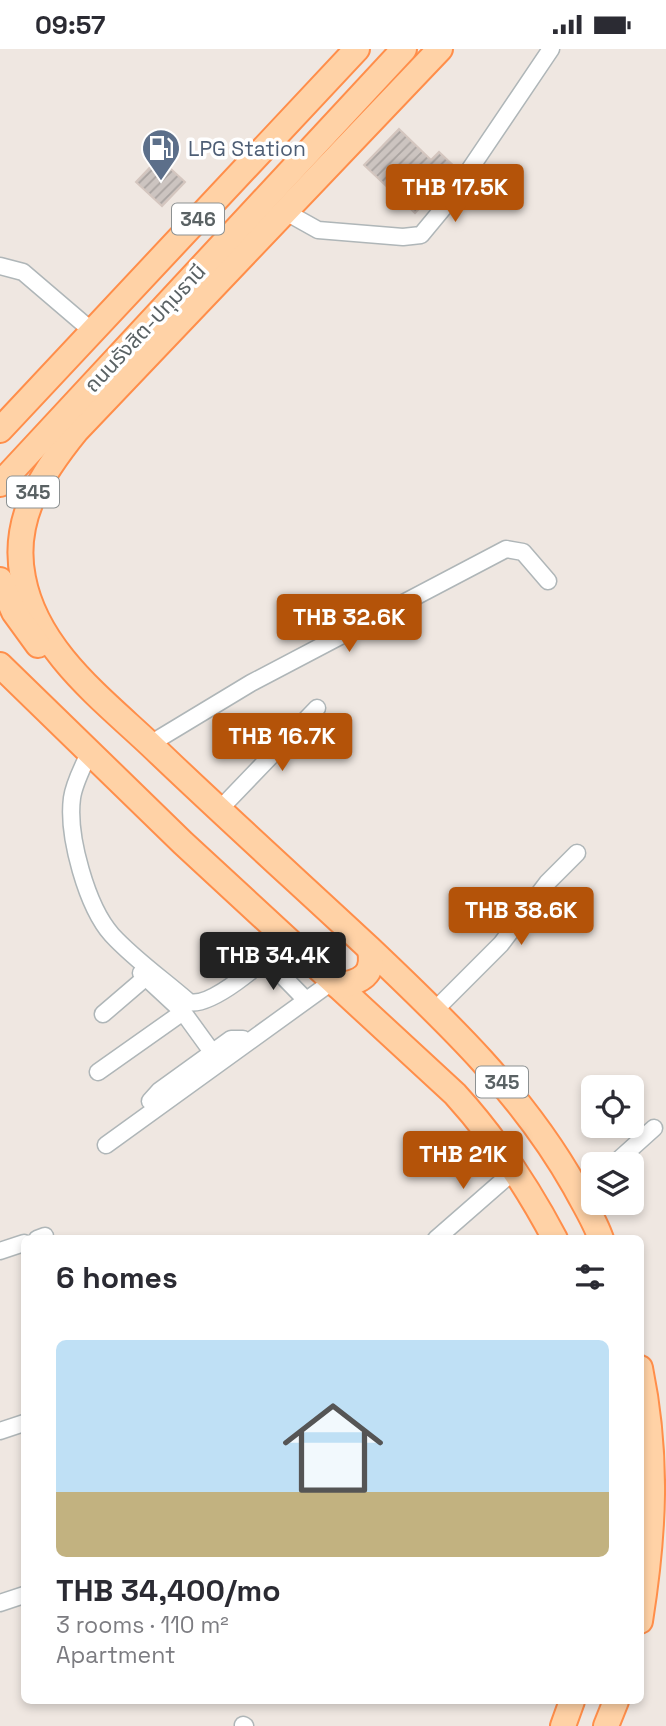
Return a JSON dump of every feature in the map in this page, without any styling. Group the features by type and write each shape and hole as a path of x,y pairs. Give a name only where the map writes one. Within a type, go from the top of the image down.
{"main road":[{"name":"ถนนรังสิต-ปทุมธานี","path":"0,430 358,49"},
{"name":"ถนนรังสิต-ปทุมธานี","path":"0,484 404,49"},
{"name":"345","path":"440,49 77,430 48,465 28,501 22,539 22,577 34,613 58,653 112,712 150,744 434,1011 493,1072 581,1183"},
{"path":"0,441 38,389"},
{"path":"0,580 14,612 35,642 112,712"},
{"name":"345","path":"0,665 287,940 455,1094 515,1170 553,1235"},
{"path":"0,685 56,720"},
{"path":"335,983 356,982 370,972 373,964 370,950"},
{"name":"345","path":"594,1215 600,1235"},
{"path":"644,1390 660,1479 644,1595"},
{"path":"563,1726 571,1704"},
{"path":"606,1726 615,1704"}],"street":[{"path":"284,211 318,230 403,237 421,235 445,206 551,49"},
{"path":"0,266 23,272 92,331"},
{"path":"150,744 251,683 506,549 523,552 548,581"},
{"path":"219,810 317,708"},
{"path":"89,753 72,796 78,852 93,905 112,935 189,1002 196,1004 203,1003 226,988 287,940"},
{"path":"434,1011 501,944 547,883 577,852"},
{"path":"125,947 145,978 183,1012 212,1052"},
{"path":"266,959 306,1000"},
{"path":"103,1014 145,978"},
{"path":"106,1145 249,1040 335,983"},
{"path":"98,1072 183,1012"},
{"path":"145,1114 153,1096 212,1052 231,1039 249,1040"},
{"path":"627,1152 654,1128"},
{"path":"441,1235 515,1170"},
{"path":"0,1251 21,1244"},
{"path":"0,1431 21,1424"},
{"path":"0,1603 21,1596"}],"building":[{"path":"399,129 431,160 439,152 457,169 415,213 364,165"},
{"name":"LPG Station","path":"159,158 185,182 162,206 136,182"}],"place":[{"name":"LPG Station","path":"161,182"}]}
